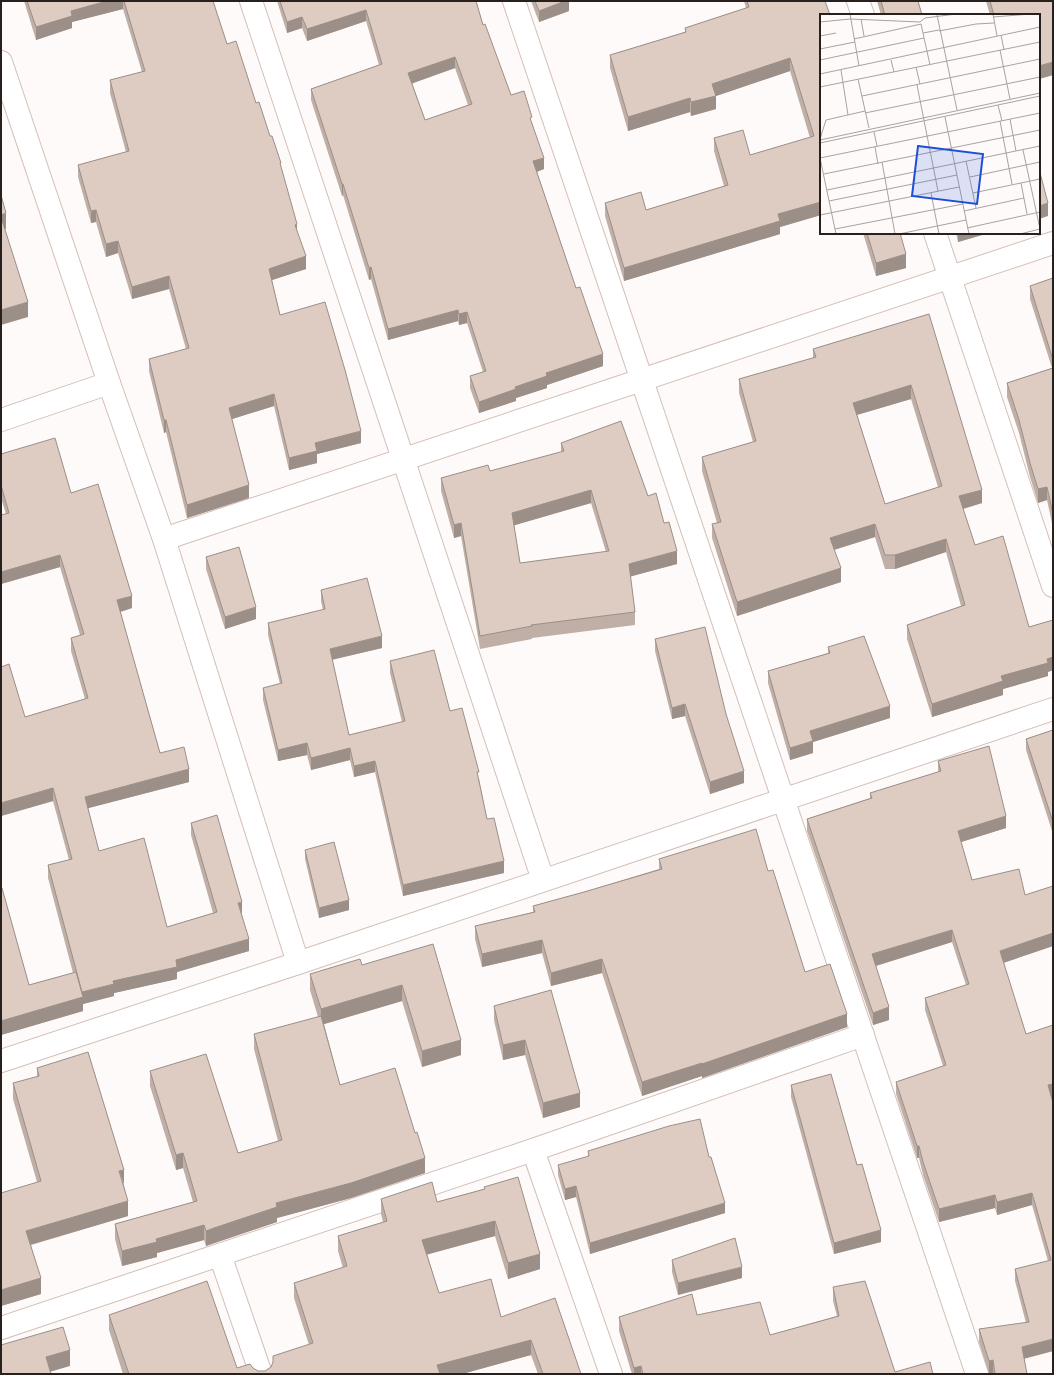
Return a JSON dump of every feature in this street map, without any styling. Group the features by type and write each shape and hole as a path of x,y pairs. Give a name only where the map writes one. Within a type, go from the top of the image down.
{"street":[{"path":"251,1 543,880"},
{"path":"514,1 978,1374"},
{"path":"858,1 863,14"},
{"path":"1,62 109,383 164,539 298,963"},
{"path":"936,234 1053,586"},
{"path":"164,539 1053,243"},
{"path":"1,420 109,383"},
{"path":"1,1061 298,963 1053,709"},
{"path":"1,1328 533,1150 863,1035"},
{"path":"533,1150 611,1374"},
{"path":"220,1255 261,1374"}],"building":[{"path":"27,1 107,1 71,11 72,16 36,27"},
{"path":"124,1 213,1 227,44 236,41 256,103 259,102 281,163 297,224 295,225 306,256 269,269 280,315 325,302 361,431 315,443 317,451 289,458 274,394 229,408 249,485 187,505 149,359 189,348 169,276 132,287 118,241 106,244 96,210 91,211 78,165 129,151 110,80 145,71"},
{"path":"280,1 476,1 483,25 485,24 511,95 524,91 532,117 530,118 544,158 533,161 576,288 580,287 603,354 546,373 547,376 479,402 470,376 486,371 467,312 459,314 458,310 388,329 371,267 369,268 311,89 382,64 366,10 307,29 302,17 287,22","holes":["455,57 472,104 425,120 408,73"]},
{"path":"535,1 565,1 539,11"},
{"path":"747,1 825,1 830,14 820,14 820,202 778,214 780,221 624,268 605,203 641,192 646,210 728,185 714,138 743,130 750,155 814,136 790,58 712,84 716,96 691,102 690,98 628,117 610,55 686,32 685,28 749,7"},
{"path":"881,1 918,1 922,14 885,14"},
{"path":"990,1 1053,1 1053,62 1040,66 1040,14 994,14"},
{"path":"1040,173 1048,203 1040,206"},
{"path":"1,195 6,213 1,215"},
{"path":"1,217 28,302 1,310"},
{"path":"867,234 900,234 906,254 876,263"},
{"path":"1053,278 1053,360 1030,286"},
{"path":"929,314 982,490 959,496 975,545 1003,536 1029,627 1053,620 1053,657 1047,659 1048,663 1001,676 1003,681 932,704 907,625 965,605 946,539 895,555 885,555 875,524 830,538 841,568 737,602 712,524 721,522 702,457 756,441 739,379 816,357 813,349","holes":["911,385 942,486 885,504 853,403"]},
{"path":"1053,368 1053,514 1047,487 1038,489 1007,383"},
{"path":"621,421 648,496 656,493 664,523 669,522 677,551 629,564 635,612 531,625 532,626 480,636 461,523 454,525 441,478 488,465 490,471 564,451 561,443","holes":["591,490 609,551 520,563 512,513"]},
{"path":"55,438 71,493 98,484 132,596 117,600 160,753 184,747 189,769 85,797 99,851 144,838 167,927 217,912 191,823 217,815 242,902 238,903 249,939 176,960 177,967 113,981 114,984 82,992 48,865 72,859 53,788 1,803 1,667 9,664 25,717 88,698 71,638 84,634 60,555 1,572 1,515 9,513 1,485 1,454"},
{"path":"239,547 256,607 225,617 206,557"},
{"path":"367,578 382,636 330,649 349,735 405,721 390,661 434,650 450,711 462,708 479,772 477,772 487,819 494,818 504,861 403,885 375,761 354,766 350,748 311,758 307,743 278,750 263,688 282,683 268,623 325,609 321,590"},
{"path":"705,627 726,714 744,771 710,782 685,704 672,708 655,639"},
{"path":"864,636 890,706 810,731 813,741 790,748 768,671 830,653 828,647"},
{"path":"1053,730 1053,822 1026,739"},
{"path":"989,746 1006,816 958,831 972,880 1019,869 1025,895 1053,886 1053,933 1000,951 1026,1034 1053,1025 1053,1084 1048,1085 1053,1103 1053,1339 1022,1347 1027,1374 995,1374 993,1360 989,1361 979,1329 1029,1322 1015,1269 1051,1260 1032,1193 997,1202 995,1195 939,1209 919,1146 917,1146 896,1082 946,1065 925,998 969,984 952,930 872,954 889,1007 873,1013 807,819 872,798 870,793 941,771 938,761"},
{"path":"756,829 768,871 773,870 805,972 830,964 847,1014 702,1064 642,1082 602,959 551,973 542,940 482,954 475,926 535,912 533,906 662,869 659,859"},
{"path":"334,842 349,900 319,908 305,850"},
{"path":"2,888 29,985 76,972 83,997 1,1021"},
{"path":"433,944 461,1040 422,1051 402,985 321,1009 310,974 360,959 362,965"},
{"path":"551,990 580,1093 543,1103 525,1040 503,1045 494,1006"},
{"path":"321,1016 340,1085 395,1068 415,1133 417,1132 425,1158 351,1183 276,1203 277,1207 206,1231 204,1225 156,1239 157,1242 122,1251 115,1224 197,1201 183,1153 176,1155 150,1071 206,1054 238,1153 282,1140 254,1034"},
{"path":"88,1052 124,1170 119,1171 128,1201 26,1231 41,1278 1,1290 1,1193 41,1181 13,1083 39,1076 37,1068"},
{"path":"831,1074 857,1165 862,1164 881,1230 834,1243 791,1085"},
{"path":"700,1119 709,1157 711,1157 725,1203 590,1243 576,1186 565,1189 558,1165 589,1156 588,1151 669,1126"},
{"path":"518,1177 540,1254 508,1263 495,1221 422,1240 439,1293 491,1279 501,1317 555,1298 581,1374 543,1374 531,1340 437,1365 440,1374 129,1374 109,1315 207,1281 237,1368 250,1364 258,1371 265,1371 271,1367 273,1356 313,1343 294,1283 347,1266 338,1236 387,1221 381,1199 432,1182 437,1202 485,1189 484,1187"},
{"path":"735,1238 742,1267 678,1283 672,1260"},
{"path":"865,1281 895,1372 930,1362 933,1374 643,1374 641,1366 634,1368 619,1317 692,1294 697,1315 760,1302 770,1335 839,1316 833,1287"},
{"path":"63,1327 70,1350 46,1357 51,1374 1,1374 1,1345"}]}
